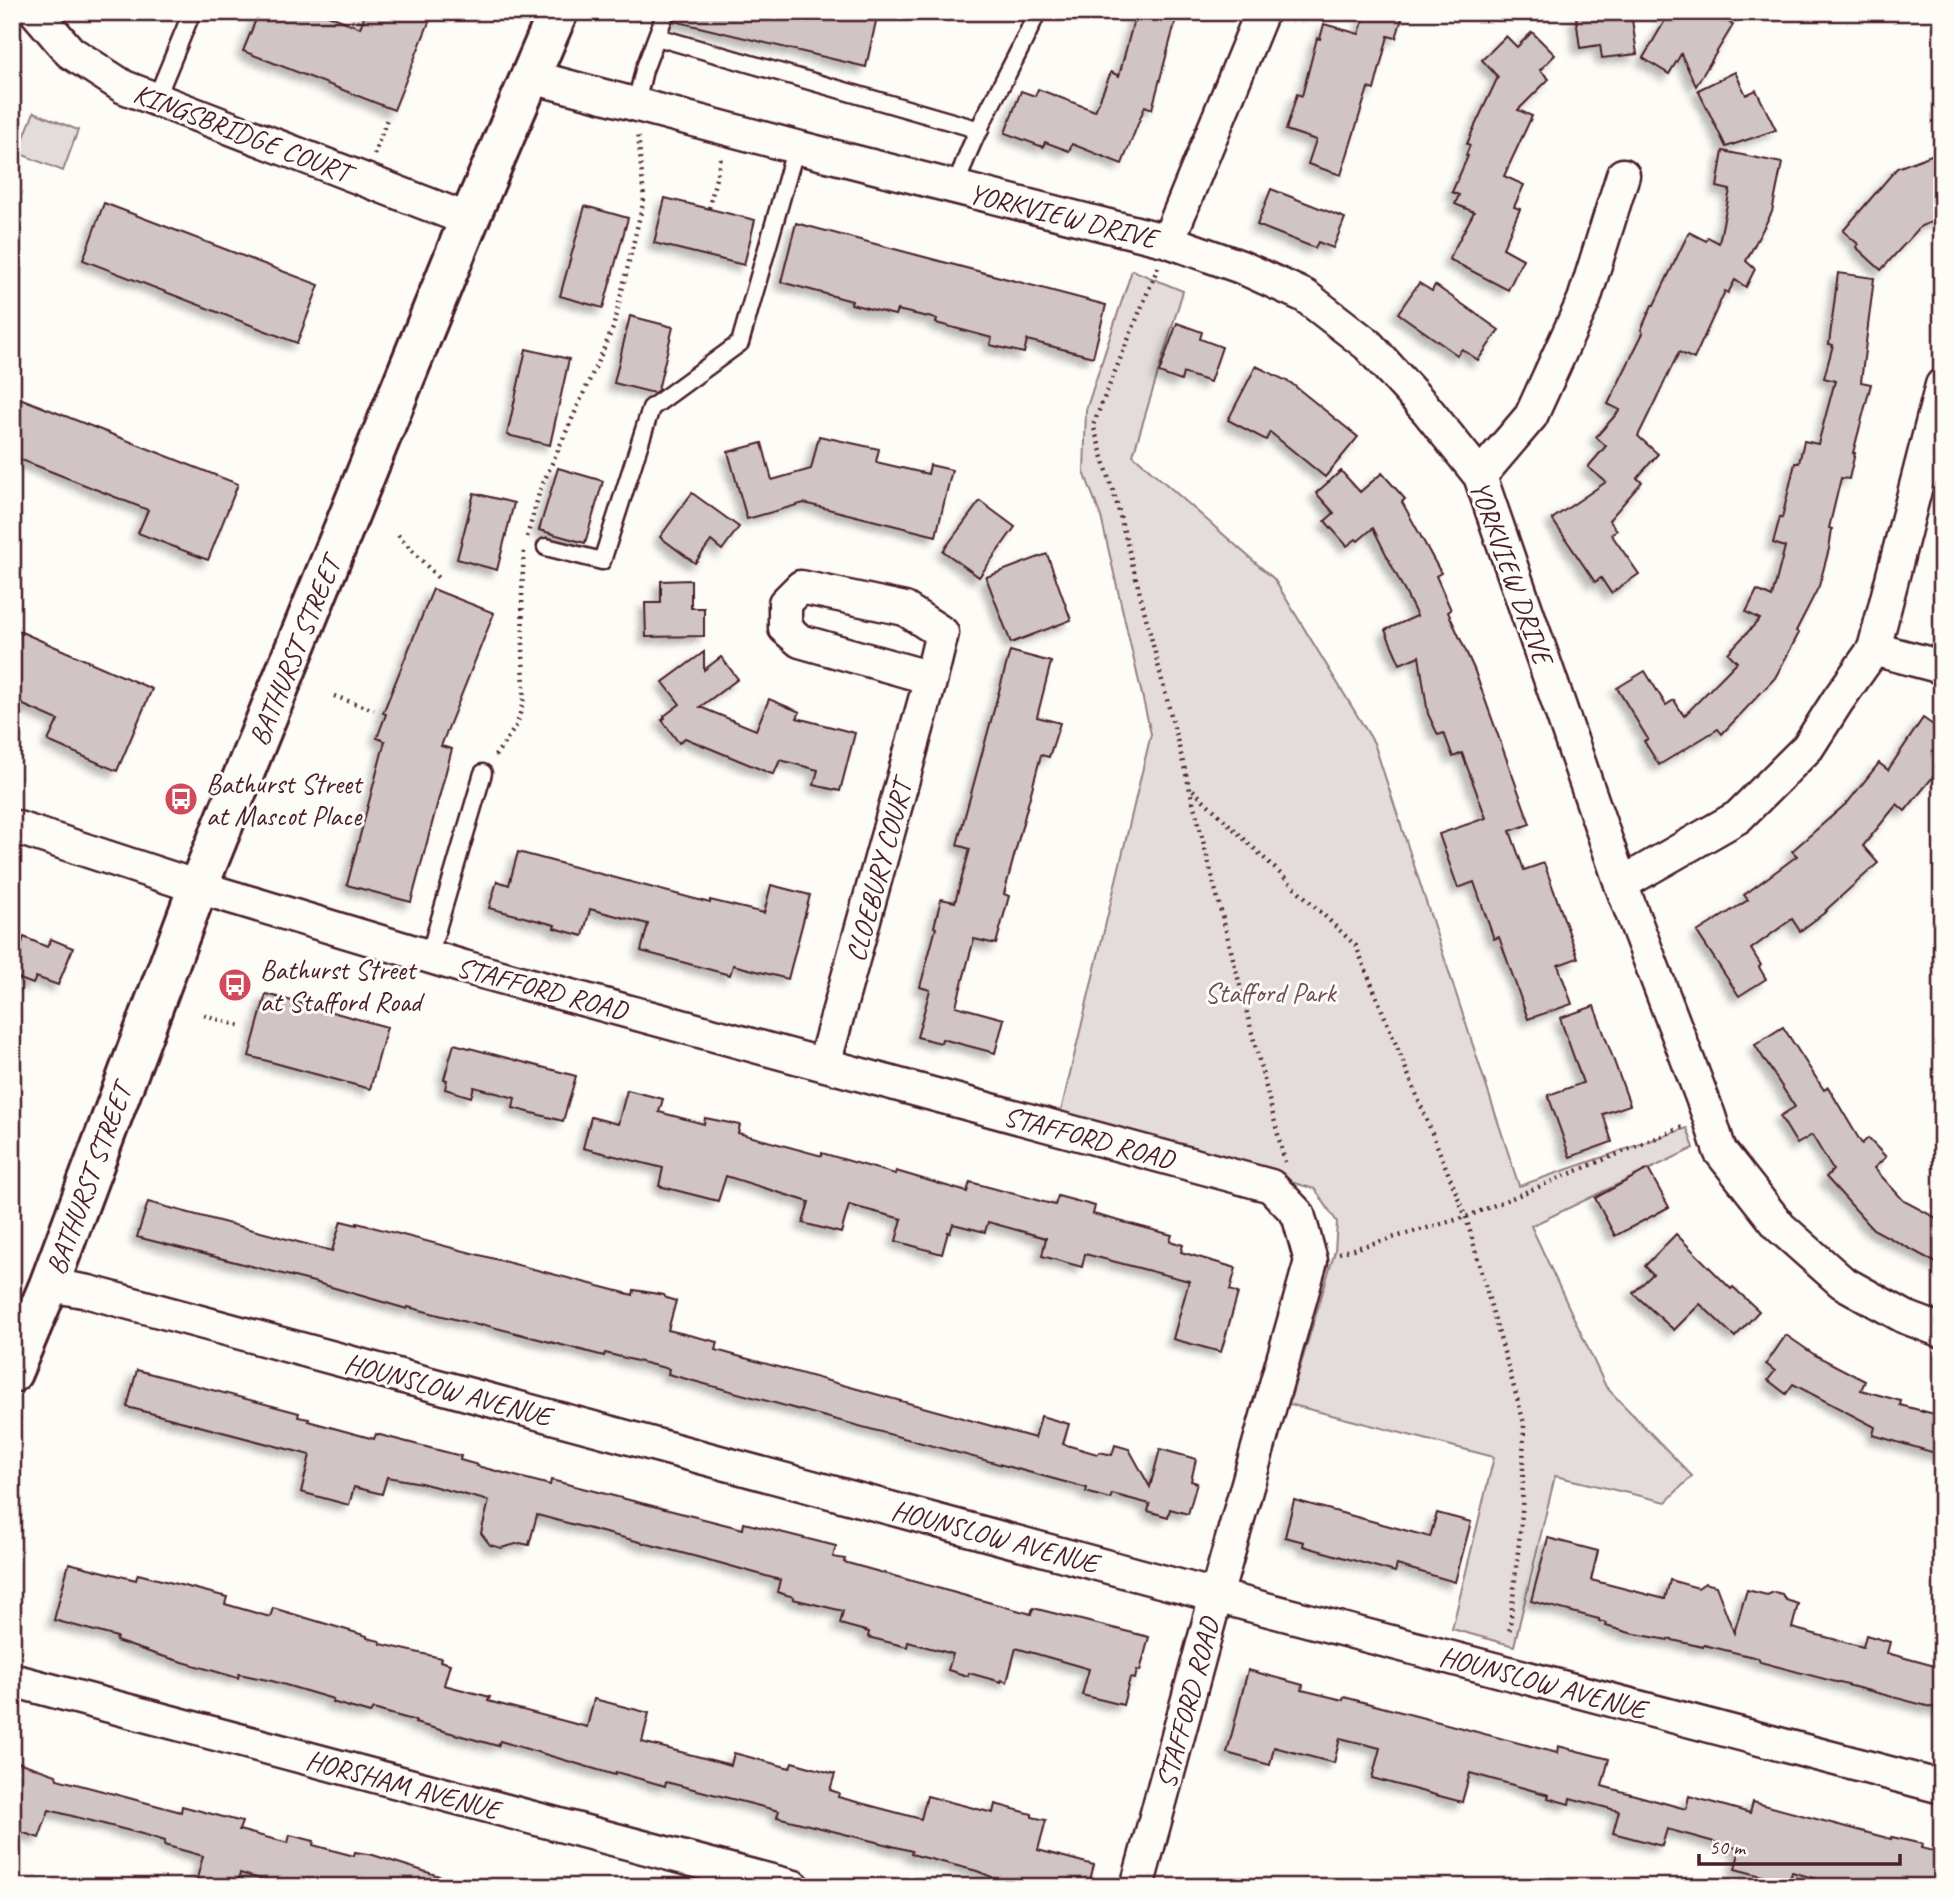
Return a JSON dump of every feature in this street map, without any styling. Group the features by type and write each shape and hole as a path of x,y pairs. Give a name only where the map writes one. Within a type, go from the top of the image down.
{"main road":[{"name":"BATHURST STREET","path":"12,1373 49,1285 198,887 469,219 558,12"}],"street":[{"name":"KINGSBRIDGE COURT","path":"36,12 70,52 124,87 469,219"},
{"path":"1168,241 1262,12"},
{"name":"YORKVIEW DRIVE","path":"532,77 1168,241 1241,267 1305,296 1368,345 1427,410 1480,477 1621,884 1720,1151 1780,1227 1842,1282 1905,1317 1942,1331"},
{"path":"1480,477 1531,416 1584,300 1623,174"},
{"path":"1621,884 1738,817 1808,747 1874,649 1942,386"},
{"name":"CLOEBURY COURT","path":"824,1064 931,677 942,633 905,609 801,587 785,603 785,628 800,641 931,677"},
{"path":"1874,649 1942,667"},
{"name":"STAFFORD ROAD","path":"12,826 198,887 429,956 1270,1186 1298,1214 1311,1261 1137,1887"},
{"name":"HOUNSLOW AVENUE","path":"49,1285 89,1292 1216,1596 1942,1787"},
{"name":"HORSHAM AVENUE","path":"12,1681 794,1887"}],"lane":[{"path":"156,99 192,12"},
{"path":"636,104 644,70 666,12"},
{"path":"956,188 964,161 1021,50 1037,12"},
{"path":"657,37 980,130"},
{"path":"547,547 602,561 651,408 740,343 796,147"},
{"path":"429,956 483,773"}],"path":[{"path":"483,773 517,725 524,698 523,551 540,490 613,328 644,199 636,104"},
{"path":"366,180 388,116"},
{"path":"709,208 727,129"},
{"path":"1168,241 1093,425 1117,504 1191,788 1298,1214"},
{"path":"398,535 439,579"},
{"path":"334,696 374,710"},
{"path":"1191,788 1356,946 1466,1217 1524,1423 1522,1514 1509,1635"},
{"path":"204,1015 244,1027"},
{"path":"1311,1261 1466,1217 1709,1116"}],"green space":[{"path":"34,112 78,130 63,171 18,153"},
{"name":"Stafford Park","path":"1132,270 1183,291 1133,455 1274,579 1374,743 1519,1186 1687,1128 1694,1148 1531,1226 1606,1387 1692,1476 1666,1502 1555,1476 1514,1646 1452,1629 1494,1457 1289,1404 1335,1251 1337,1222 1315,1189 1060,1115 1151,734 1101,517 1084,472 1086,410"}],"building":[{"path":"259,12 321,12 360,28 366,12 433,12 394,110 243,51"},
{"path":"676,12 878,12 866,67 674,21"},
{"path":"1136,12 1178,12 1152,109 1145,106 1122,164 1072,144 1069,151 1045,142 1043,147 1005,133 1021,91 1035,96 1038,89 1095,111 1111,72 1119,76"},
{"path":"1366,12 1404,12 1396,38 1388,36 1374,90 1368,88 1341,175 1308,164 1316,140 1286,130 1297,94 1302,96 1317,38 1320,39 1324,24 1359,34"},
{"path":"1596,12 1631,12 1637,54 1602,58 1600,45 1580,48 1576,17"},
{"path":"1670,12 1712,12 1733,25 1696,86 1681,54 1669,74 1643,58"},
{"path":"1532,32 1555,55 1540,70 1549,79 1518,110 1532,116 1504,176 1524,185 1514,207 1520,209 1503,248 1523,259 1508,290 1449,259 1474,212 1455,204 1459,195 1452,192 1468,156 1466,155 1470,145 1467,144 1498,77 1482,60 1506,36 1517,47"},
{"path":"1735,72 1746,95 1756,90 1776,130 1726,147 1698,90"},
{"path":"1723,151 1782,163 1772,212 1746,261 1755,269 1746,287 1735,280 1728,293 1725,291 1694,359 1679,352 1638,436 1658,454 1637,478 1642,482 1609,520 1617,530 1611,534 1639,574 1611,593 1601,578 1595,582 1552,519 1606,482 1588,467 1606,446 1596,437 1620,410 1608,404 1643,333 1641,330 1652,305 1689,232 1706,241 1708,237 1719,243 1730,190 1717,187"},
{"path":"1942,151 1942,218 1921,226 1881,270 1843,231 1897,168"},
{"path":"1271,189 1345,218 1333,248 1318,242 1315,248 1257,225"},
{"path":"665,198 755,220 744,265 654,243"},
{"path":"104,203 319,285 297,343 83,260"},
{"path":"585,206 628,218 603,308 560,296"},
{"path":"796,223 1106,305 1093,357 1027,340 1024,353 990,345 992,338 936,323 937,319 897,310 895,315 781,282"},
{"path":"1838,273 1874,278 1861,382 1871,384 1849,479 1841,478 1829,528 1832,529 1829,549 1819,586 1796,631 1799,633 1775,678 1722,734 1718,729 1659,765 1644,741 1648,739 1617,688 1645,671 1666,705 1674,700 1684,716 1737,662 1728,653 1760,619 1746,612 1757,590 1772,597 1785,547 1773,543 1795,463 1799,463 1804,441 1818,444 1835,381 1824,378 1833,345 1829,344"},
{"path":"1419,283 1432,291 1435,285 1499,330 1478,360 1462,349 1457,355 1398,313"},
{"path":"630,316 673,327 658,390 654,393 614,383"},
{"path":"1177,323 1202,332 1200,339 1222,347 1210,382 1183,373 1181,381 1159,373"},
{"path":"526,349 569,359 550,445 507,435"},
{"path":"1256,366 1291,383 1358,437 1325,477 1270,432 1266,440 1228,420"},
{"path":"12,395 238,484 208,560 138,533 148,510 12,456"},
{"path":"819,436 879,449 876,462 928,474 930,465 952,470 936,536 804,503 747,519 728,452 762,443 772,480 811,469"},
{"path":"558,468 603,481 585,543 539,530"},
{"path":"1341,471 1360,492 1382,473 1405,499 1402,502 1441,573 1436,576 1451,610 1448,612 1474,669 1530,824 1510,831 1524,870 1544,863 1578,958 1558,965 1572,1004 1528,1019 1499,937 1494,939 1474,882 1458,888 1439,834 1486,818 1462,753 1453,757 1444,733 1438,735 1428,714 1419,656 1400,664 1385,630 1417,616 1373,528 1358,541 1356,539 1347,546 1325,521 1334,513 1316,493"},
{"path":"474,493 514,503 497,570 457,559"},
{"path":"692,493 739,527 722,550 711,541 695,563 660,537"},
{"path":"980,501 1015,527 979,577 943,551"},
{"path":"1047,554 1071,620 1011,643 986,577"},
{"path":"691,580 691,608 704,608 704,636 646,637 645,603 661,603 661,581"},
{"path":"433,589 494,613 441,746 452,749 411,902 347,885 385,741 377,738 386,714 383,713"},
{"path":"12,628 152,689 117,771 48,741 58,720 12,700"},
{"path":"1010,651 1051,662 1037,717 1060,723 1049,757 1041,755 1004,894 1009,896 996,944 974,939 956,1006 1004,1019 995,1053 942,1039 941,1043 917,1037 930,990 920,987 936,928 934,927 941,899 955,902 970,849 957,845"},
{"path":"704,652 704,670 721,657 738,679 700,707 756,730 769,699 800,712 797,718 855,733 840,791 814,785 818,770 780,760 772,774 685,738 679,743 662,720 680,704 663,682"},
{"path":"1923,718 1942,731 1942,766 1905,811 1897,804 1863,846 1878,863 1827,911 1800,931 1792,919 1751,949 1766,979 1739,996 1697,932 1748,900 1744,895 1797,856 1792,851 1848,802 1879,763 1888,770"},
{"path":"518,852 710,903 710,900 764,913 771,885 810,895 788,979 733,965 730,975 641,951 648,924 590,909 583,936 554,928 555,925 489,908 497,881 509,885"},
{"path":"24,937 47,947 51,939 73,948 58,985 36,977 33,984 12,976 12,943 21,946"},
{"path":"266,994 387,1027 370,1089 249,1056"},
{"path":"1594,1006 1630,1105 1603,1114 1612,1142 1570,1157 1548,1095 1583,1083 1560,1018"},
{"path":"1783,1027 1824,1090 1828,1087 1862,1144 1868,1138 1886,1157 1874,1168 1904,1201 1942,1221 1942,1266 1873,1229 1826,1177 1833,1170 1812,1135 1797,1144 1780,1116 1795,1107 1755,1045"},
{"path":"454,1044 576,1076 563,1121 513,1108 515,1098 474,1087 471,1097 445,1089 447,1080 444,1079"},
{"path":"627,1090 663,1099 659,1112 704,1124 705,1118 740,1125 738,1133 822,1156 822,1153 895,1174 896,1171 967,1192 970,1182 1055,1205 1058,1196 1095,1206 1093,1214 1172,1235 1170,1241 1183,1245 1181,1252 1236,1268 1230,1290 1238,1293 1221,1352 1173,1339 1189,1281 1085,1254 1082,1267 1042,1256 1046,1238 988,1222 985,1232 953,1224 942,1254 896,1241 902,1219 849,1205 841,1233 803,1223 809,1202 726,1176 718,1201 659,1186 663,1168 583,1148 591,1117 618,1124"},
{"path":"1648,1169 1669,1207 1615,1236 1595,1198"},
{"path":"148,1202 332,1251 341,1221 357,1223 633,1295 634,1290 664,1295 676,1301 668,1330 718,1342 716,1350 1035,1438 1041,1416 1069,1424 1063,1444 1097,1454 1100,1452 1112,1455 1115,1445 1129,1449 1150,1487 1160,1449 1196,1459 1191,1481 1197,1483 1188,1514 1170,1509 1168,1517 1148,1511 1150,1504 1112,1494 1110,1499 1086,1492 1087,1488 668,1374 669,1369 605,1353 604,1356 408,1307 407,1309 314,1282 137,1237"},
{"path":"1676,1234 1731,1289 1733,1287 1759,1311 1735,1337 1700,1304 1674,1330 1633,1293 1653,1274 1645,1266"},
{"path":"1786,1335 1815,1355 1865,1381 1861,1390 1901,1401 1900,1405 1942,1416 1942,1455 1873,1435 1875,1427 1793,1384 1786,1394 1768,1380 1775,1371 1766,1364"},
{"path":"137,1370 299,1413 298,1417 309,1419 308,1421 374,1439 376,1434 461,1456 460,1460 477,1466 550,1485 551,1480 743,1529 744,1523 836,1546 833,1557 845,1559 844,1562 1031,1614 1033,1608 1149,1637 1140,1671 1137,1670 1135,1679 1130,1678 1123,1705 1082,1695 1089,1669 1016,1648 1007,1682 969,1673 968,1676 948,1670 953,1654 908,1642 907,1647 868,1637 869,1632 840,1624 843,1611 793,1599 794,1597 777,1592 780,1580 720,1563 537,1515 529,1545 520,1543 501,1548 490,1545 481,1533 489,1501 387,1477 382,1494 354,1487 349,1505 301,1492 310,1455 127,1407"},
{"path":"1294,1500 1430,1537 1437,1513 1471,1522 1455,1582 1397,1565 1395,1572 1303,1546 1304,1542 1285,1537"},
{"path":"1548,1538 1598,1551 1591,1580 1665,1599 1670,1580 1698,1588 1705,1583 1716,1586 1734,1633 1747,1590 1767,1595 1774,1592 1782,1594 1786,1600 1798,1604 1792,1628 1863,1647 1866,1635 1890,1642 1887,1653 1942,1668 1942,1710 1760,1662 1758,1658 1704,1645 1703,1647 1630,1633 1606,1626 1607,1623 1599,1619 1531,1601"},
{"path":"69,1563 136,1580 138,1574 227,1597 225,1604 270,1617 273,1608 367,1636 380,1641 381,1644 441,1658 440,1661 450,1664 444,1685 490,1697 488,1701 587,1727 594,1699 649,1713 642,1742 731,1765 734,1753 790,1768 792,1762 835,1774 830,1790 839,1793 838,1797 921,1819 927,1796 993,1813 995,1804 1032,1814 1032,1817 1046,1820 1038,1850 1094,1865 1088,1887 1033,1887 1017,1883 1017,1886 991,1880 992,1877 977,1871 911,1854 912,1851 777,1817 779,1811 666,1782 665,1786 616,1772 615,1775 500,1741 498,1746 373,1709 370,1713 272,1681 239,1674 238,1678 155,1654 116,1641 117,1637 54,1620"},
{"path":"1248,1670 1303,1685 1302,1690 1343,1700 1344,1697 1557,1753 1558,1746 1609,1759 1602,1786 1686,1809 1689,1796 1750,1813 1753,1802 1891,1839 1892,1837 1922,1844 1921,1848 1942,1853 1936,1887 1845,1887 1792,1872 1789,1883 1735,1869 1740,1849 1667,1829 1662,1846 1613,1833 1619,1811 1570,1798 1569,1804 1548,1798 1549,1795 1470,1773 1462,1802 1372,1778 1380,1748 1340,1738 1334,1763 1274,1747 1270,1765 1227,1753"},
{"path":"12,1760 56,1775 57,1779 181,1812 182,1806 242,1822 239,1830 288,1843 290,1835 314,1841 313,1845 354,1856 355,1852 373,1855 458,1882 458,1887 287,1887 240,1873 237,1887 215,1887 196,1882 203,1856 164,1845 165,1841 146,1835 49,1810 39,1838 12,1829"}],"place":[{"name":"Bathurst Street at Mascot Place","path":"181,799"},
{"name":"Bathurst Street at Stafford Road","path":"235,985"}]}
